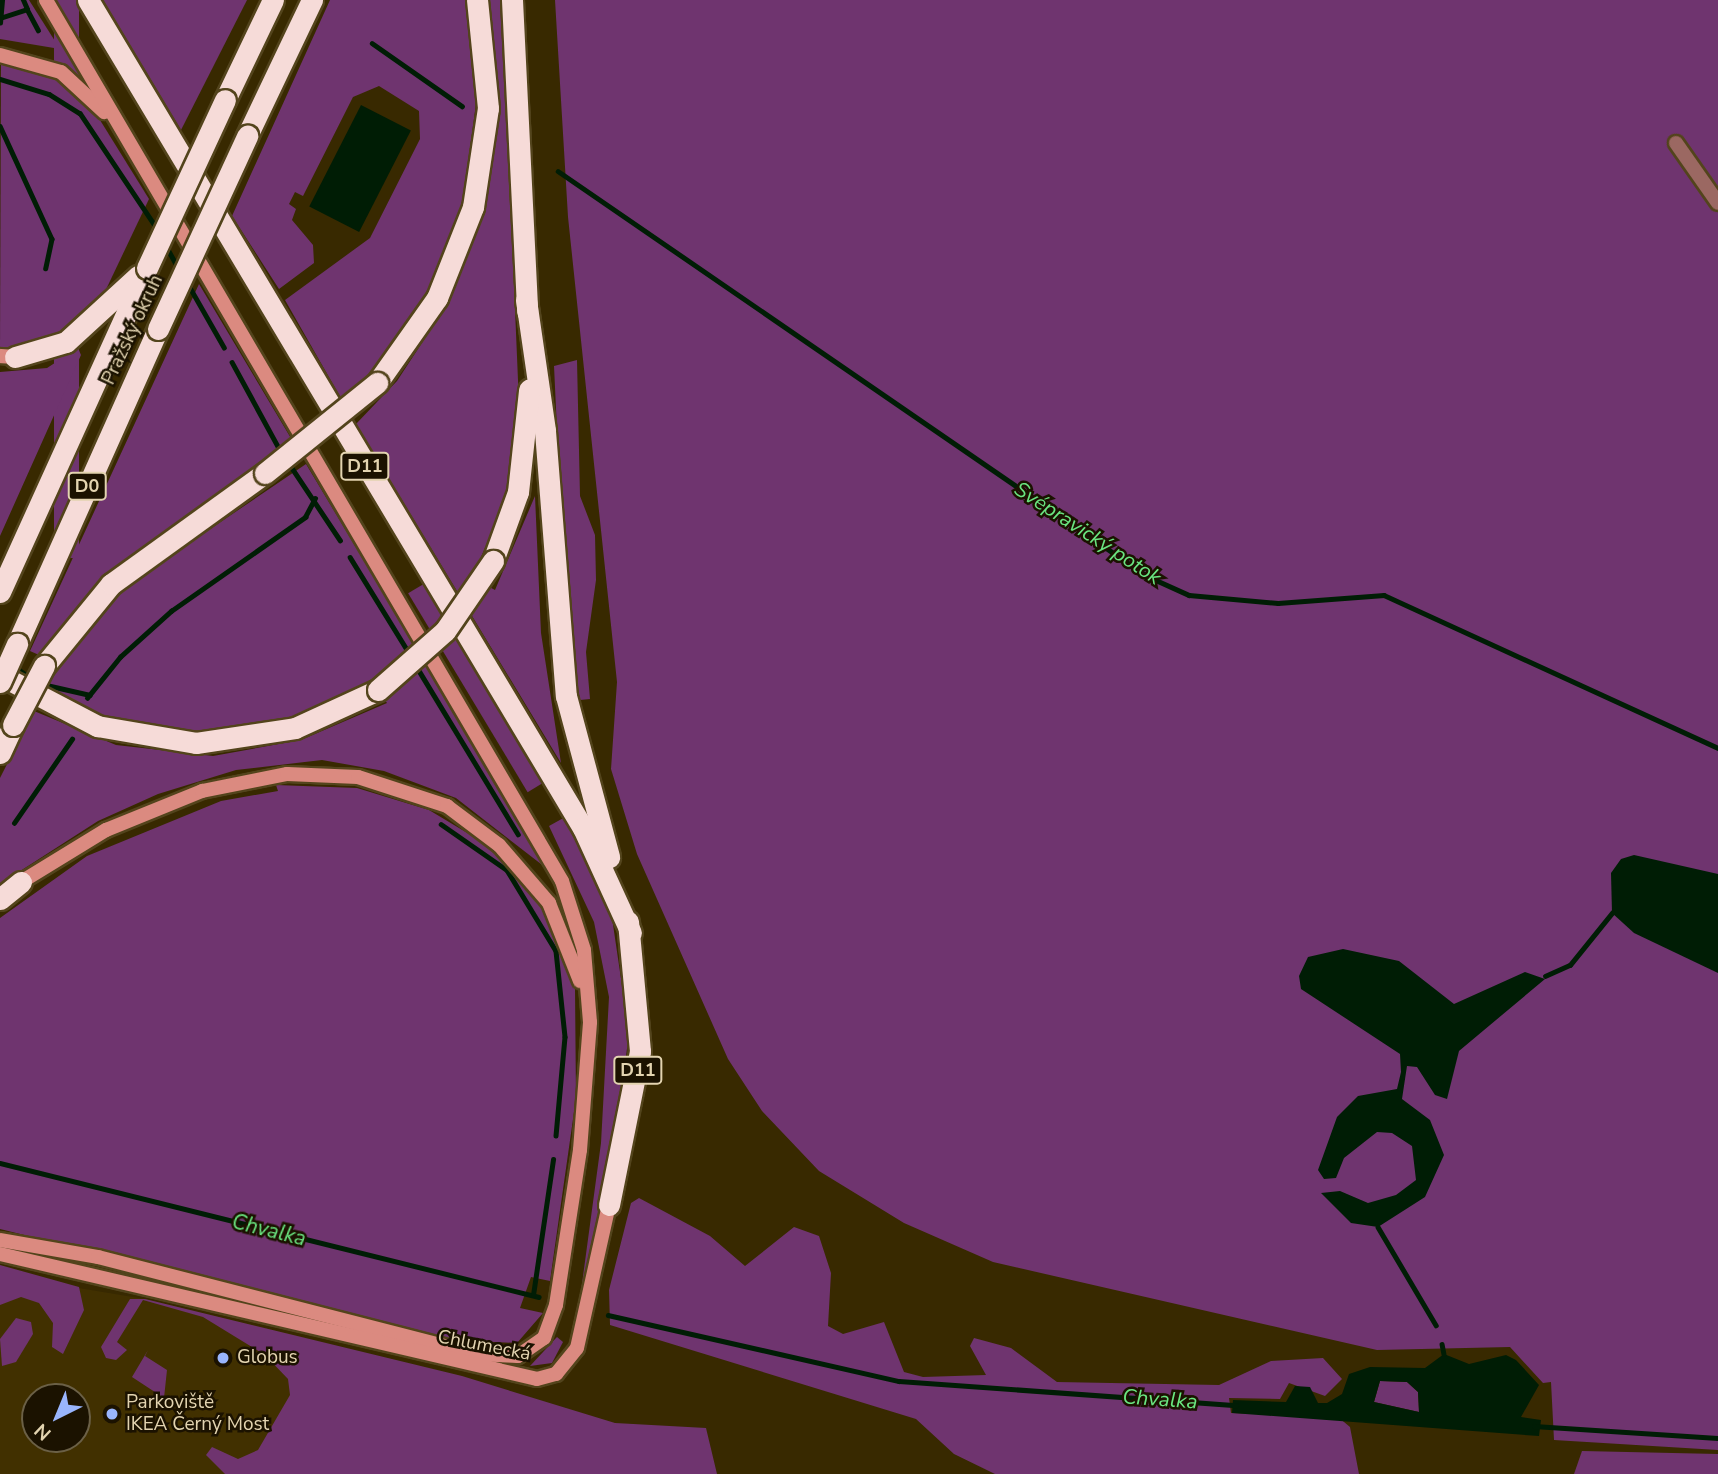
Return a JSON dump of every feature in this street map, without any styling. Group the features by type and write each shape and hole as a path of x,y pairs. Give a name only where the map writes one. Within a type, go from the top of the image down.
{"highway":[{"path":"262,21 267,0"},
{"name":"Pražský okruh","path":"0,592 134,287 147,268 273,0"},
{"name":"Pražský okruh","path":"0,682 158,329 312,0"},
{"path":"0,753 44,666 111,584 265,473 377,383 437,298 473,206 488,108 477,0"},
{"path":"0,675 97,726 196,743 295,728 378,690 445,631 492,561 525,452 526,300 512,0"},
{"name":"D11","path":"89,2 583,828 631,933"},
{"path":"7,357 66,342 134,287"},
{"path":"526,300 545,431 566,696 631,933"},
{"path":"0,899 21,882"},
{"name":"Chlumecká","path":"609,1205 640,1051 631,933"}],"main road":[{"path":"46,0 562,881 584,950 587,1055"},
{"path":"0,55 37,61 73,80 138,158"},
{"path":"21,882 116,825 221,786 321,773 398,786 469,820 541,891 575,958 587,1055"},
{"name":"Chlumecká","path":"0,1240 98,1257 464,1351 518,1356 544,1338 553,1316 573,1207 587,1055"},
{"name":"Chlumecká","path":"0,1254 537,1380 556,1374 577,1348 609,1205"}],"street":[{"path":"1676,143 1718,204"}],"shaded area":[{"path":"0,0 29,0 60,49 0,39"},
{"path":"54,0 79,0 79,558 54,558"},
{"path":"103,0 247,0 181,130"},
{"path":"330,0 466,0 478,89 461,214 432,286 370,376 342,400 285,300 370,238 420,139 419,111 379,86 353,97 303,196 295,192 289,204 296,209 292,220 313,245 314,263 279,289 232,216"},
{"path":"487,0 502,0 519,404 507,497 472,578 495,590 535,496 541,633 561,763 356,424 397,381 435,323 481,219 499,105"},
{"path":"555,0 1718,0 1718,1450 1554,1440 1551,1382 1543,1383 1510,1347 1377,1350 993,1262 904,1223 819,1171 762,1111 728,1059 637,854 611,769 617,682 568,217"},
{"path":"1,62 52,76 95,112 149,199 101,300 66,333 14,350 0,348"},
{"path":"361,105 411,130 359,232 309,207"},
{"path":"199,284 292,440 107,573 39,655 30,651"},
{"path":"78,348 81,355 0,536 0,372 47,368"},
{"path":"577,360 580,496 595,535 596,580 586,652 590,699 580,700 566,621 554,366"},
{"path":"306,464 550,871 456,798 384,771 322,760 236,770 158,794 98,821 0,884 0,778 34,711 116,745 213,756 301,740 387,703 371,681 286,721 191,733 96,716 44,693 63,655 119,591"},
{"path":"427,582 546,781 528,792 408,593"},
{"path":"276,785 357,788 429,810 494,849 546,910 575,988 576,1098 550,1281 531,1277 520,1308 543,1313 517,1343 452,1340 0,1229 0,918 87,856 221,801 278,791"},
{"path":"567,816 611,911 629,1033 616,1134 581,1291 601,1143 609,997 594,922 549,826"},
{"path":"1634,855 1718,874 1718,973 1634,933 1612,913 1611,873 1621,859"},
{"path":"1343,949 1399,961 1454,1004 1525,972 1545,979 1459,1051 1447,1099 1435,1095 1417,1067 1407,1066 1402,1099 1430,1120 1444,1155 1425,1197 1378,1227 1351,1223 1321,1193 1340,1191 1368,1203 1396,1195 1416,1180 1412,1146 1392,1133 1377,1132 1344,1158 1336,1178 1324,1179 1318,1170 1337,1117 1358,1096 1397,1089 1401,1072 1400,1054 1301,989 1299,976 1308,957"},
{"path":"639,1198 710,1236 745,1266 794,1227 819,1236 831,1273 828,1326 843,1334 884,1322 904,1372 923,1377 986,1375 970,1346 974,1338 1011,1348 1057,1382 1219,1385 1271,1361 1323,1358 1342,1379 1325,1396 1289,1383 1280,1399 1229,1398 1231,1413 1338,1417 1350,1427 1359,1474 995,1474 954,1454 916,1419 610,1325 609,1290 631,1203"},
{"path":"0,1265 79,1287 84,1310 63,1354 52,1347 53,1323 39,1303 21,1297 0,1305"},
{"path":"0,1275 145,1299 306,1338 300,1393 251,1474 0,1474"},
{"path":"130,1299 145,1299 462,1376 615,1423 706,1428 717,1474 225,1474 206,1455 212,1447 238,1459 258,1450 290,1395 288,1379 265,1355 203,1317 143,1300 117,1342 127,1350 116,1360 106,1358 101,1347"},
{"path":"16,1318 31,1322 33,1334 16,1362 2,1366 0,1339"},
{"path":"557,1337 563,1342 552,1363 530,1366"},
{"path":"148,1350 145,1356 167,1370 164,1398 132,1377"},
{"path":"1444,1354 1469,1364 1506,1355 1516,1360 1539,1385 1521,1417 1541,1420 1539,1436 1232,1413 1233,1400 1286,1402 1295,1386 1310,1387 1318,1403 1327,1403 1342,1394 1349,1374 1370,1367 1425,1368","holes":["1380,1381 1407,1382 1418,1392 1419,1412 1374,1402"]},
{"path":"1380,1381 1407,1382 1418,1392 1419,1412 1374,1402"},
{"path":"1582,1451 1718,1454 1718,1474 1574,1474"}],"waterway":[{"path":"0,23 2,0"},
{"path":"0,18 27,9 23,0"},
{"path":"27,9 38,30"},
{"name":"Svépravický potok","path":"372,43 462,106"},
{"path":"0,79 49,94 80,113 158,230"},
{"path":"0,126 52,239 46,268"},
{"name":"Svépravický potok","path":"558,171 1147,576 1189,595 1278,603 1384,595 1718,748"},
{"path":"165,244 178,267"},
{"path":"188,284 224,347"},
{"path":"232,362 281,452"},
{"path":"288,462 340,540"},
{"path":"87,698 120,657 171,611 305,517 315,498"},
{"path":"350,557 409,653"},
{"path":"415,664 518,834"},
{"path":"15,667 31,678"},
{"path":"42,684 90,695"},
{"path":"14,823 72,739"},
{"path":"441,824 507,870 556,951 565,1037 556,1136"},
{"path":"1545,976 1570,965 1612,913"},
{"path":"533,1295 553,1159"},
{"name":"Chvalka","path":"0,1163 539,1297"},
{"path":"1378,1227 1436,1325"},
{"name":"Chvalka","path":"608,1315 899,1381 1236,1405"},
{"path":"1442,1344 1444,1354"},
{"name":"Chvalka","path":"1534,1426 1718,1438"}],"place":[{"name":"Globus","path":"223,1358"},
{"name":"Parkoviště IKEA Černý Most","path":"112,1414"}]}
